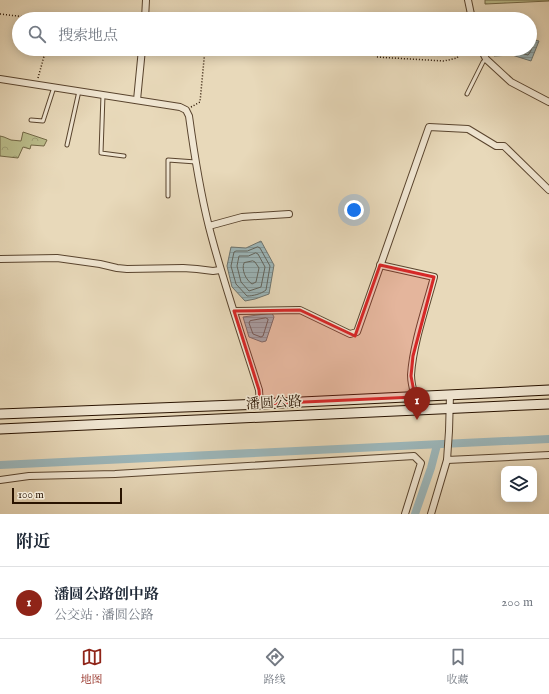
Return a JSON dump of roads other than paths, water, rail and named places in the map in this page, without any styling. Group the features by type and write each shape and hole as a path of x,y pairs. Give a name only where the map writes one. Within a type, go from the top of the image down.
{"main road":[{"name":"潘圆公路","path":"0,414 260,404 549,390"},
{"name":"潘圆公路","path":"0,429 549,404"}],"street":[{"path":"145,12 146,0"},
{"path":"468,0 471,12"},
{"path":"137,100 141,56"},
{"path":"484,56 510,82 549,102"},
{"path":"0,79 180,107 186,110 189,116 196,162 220,270 260,390 260,404"},
{"path":"234,311 300,310 350,334 357,332 429,127 468,129 496,146 504,146 549,190"},
{"path":"209,226 242,217 289,214"},
{"path":"0,259 57,258 127,269 183,268 213,271 220,270"},
{"path":"380,265 434,277 419,330 414,356 411,376 415,397"},
{"path":"431,514 447,460 450,395"},
{"path":"447,460 549,455"},
{"path":"0,480 29,476 115,474 414,456 421,463 405,514"}],"lane":[{"path":"467,94 483,62 486,59"},
{"path":"31,120 42,122 54,87"},
{"path":"67,145 79,91"},
{"path":"103,95 101,153 124,156"},
{"path":"168,196 168,160 196,162"}],"water":[{"path":"515,56 533,56 531,61"},
{"path":"261,241 274,265 269,294 245,301 232,287 227,266 231,247 246,248"},
{"path":"272,313 274,317 266,341 262,342 249,337 243,317"}],"waterway":[{"path":"0,465 549,439"},
{"path":"415,514 431,468 437,445"}],"place":[{"name":"潘圆公路创中路","path":"417,420"}]}
